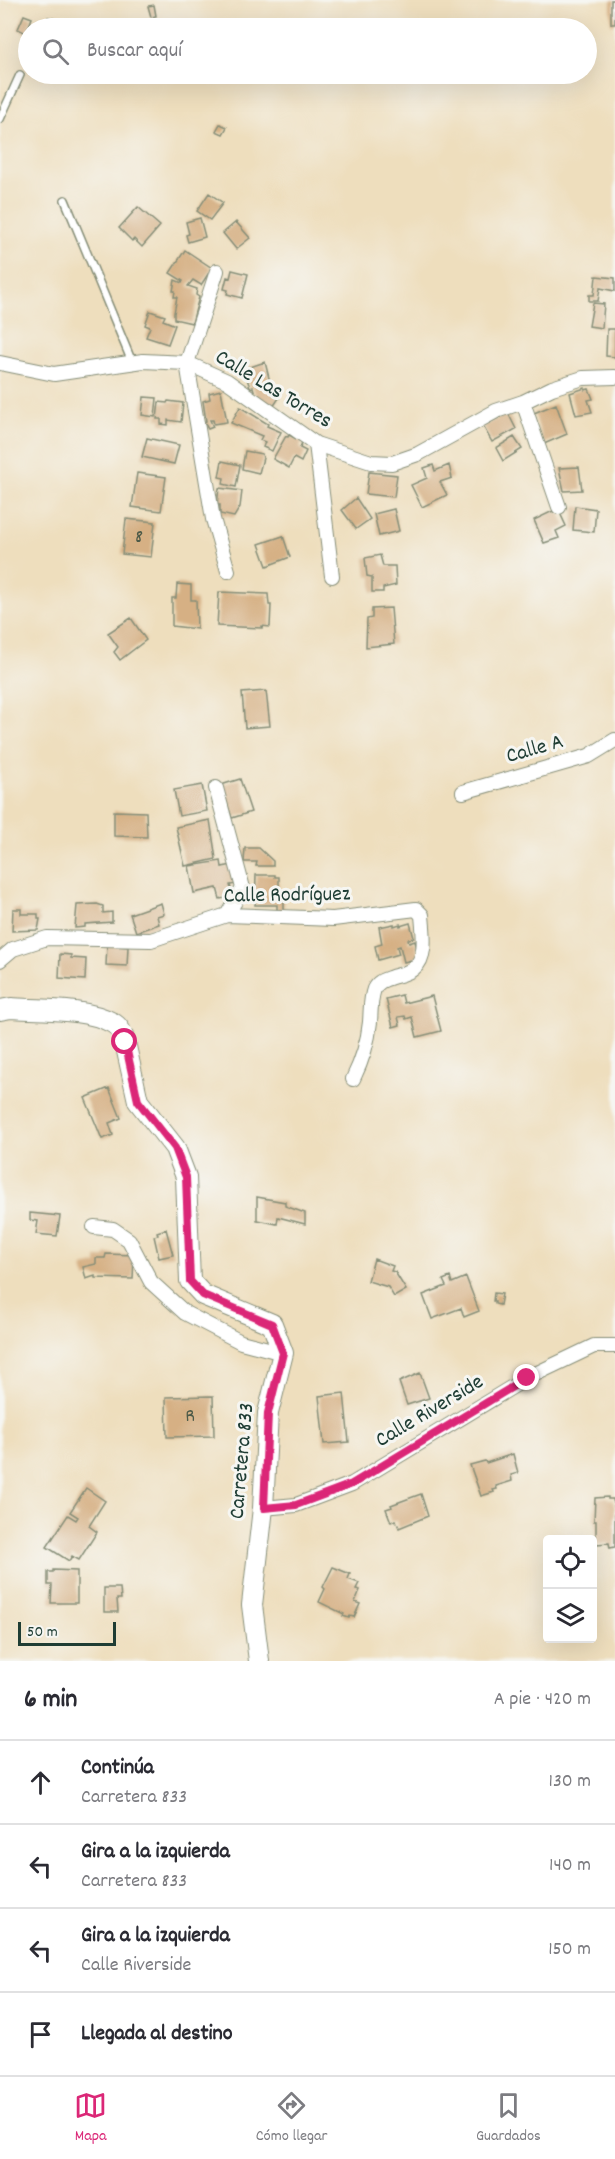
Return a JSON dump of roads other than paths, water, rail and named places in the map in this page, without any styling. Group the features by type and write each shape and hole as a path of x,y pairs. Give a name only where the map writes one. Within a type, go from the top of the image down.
{"street":[{"path":"217,271 188,363 213,519 228,571"},
{"name":"Calle Las Torres","path":"0,363 54,374 142,361 188,363 227,381 316,444 370,462 392,463 418,454 496,411 523,402 552,388 583,378 615,377"},
{"path":"523,402 559,507"},
{"path":"316,444 332,576"},
{"name":"Calle A","path":"463,792 589,756 615,740"},
{"path":"216,788 243,888 227,915"},
{"name":"Calle Rodríguez","path":"0,960 13,949 47,938 151,940 227,915 333,920 416,909 422,915 423,946 420,958 414,968 380,981 375,989 371,999 366,1045 353,1079"},
{"path":"0,1010 11,1008 77,1013 114,1023 123,1034 138,1101 175,1148 185,1174 190,1281 203,1295 272,1324 283,1353"},
{"path":"94,1227 113,1228 129,1240 151,1282 185,1313 241,1342 283,1353"},
{"name":"Calle Riverside","path":"264,1508 296,1505 352,1484 527,1378 594,1346 615,1346"},
{"name":"Carretera 833","path":"259,1661 252,1605 264,1508 268,1413 283,1353"}],"lane":[{"path":"0,119 18,79"},
{"path":"65,200 132,362"}]}
